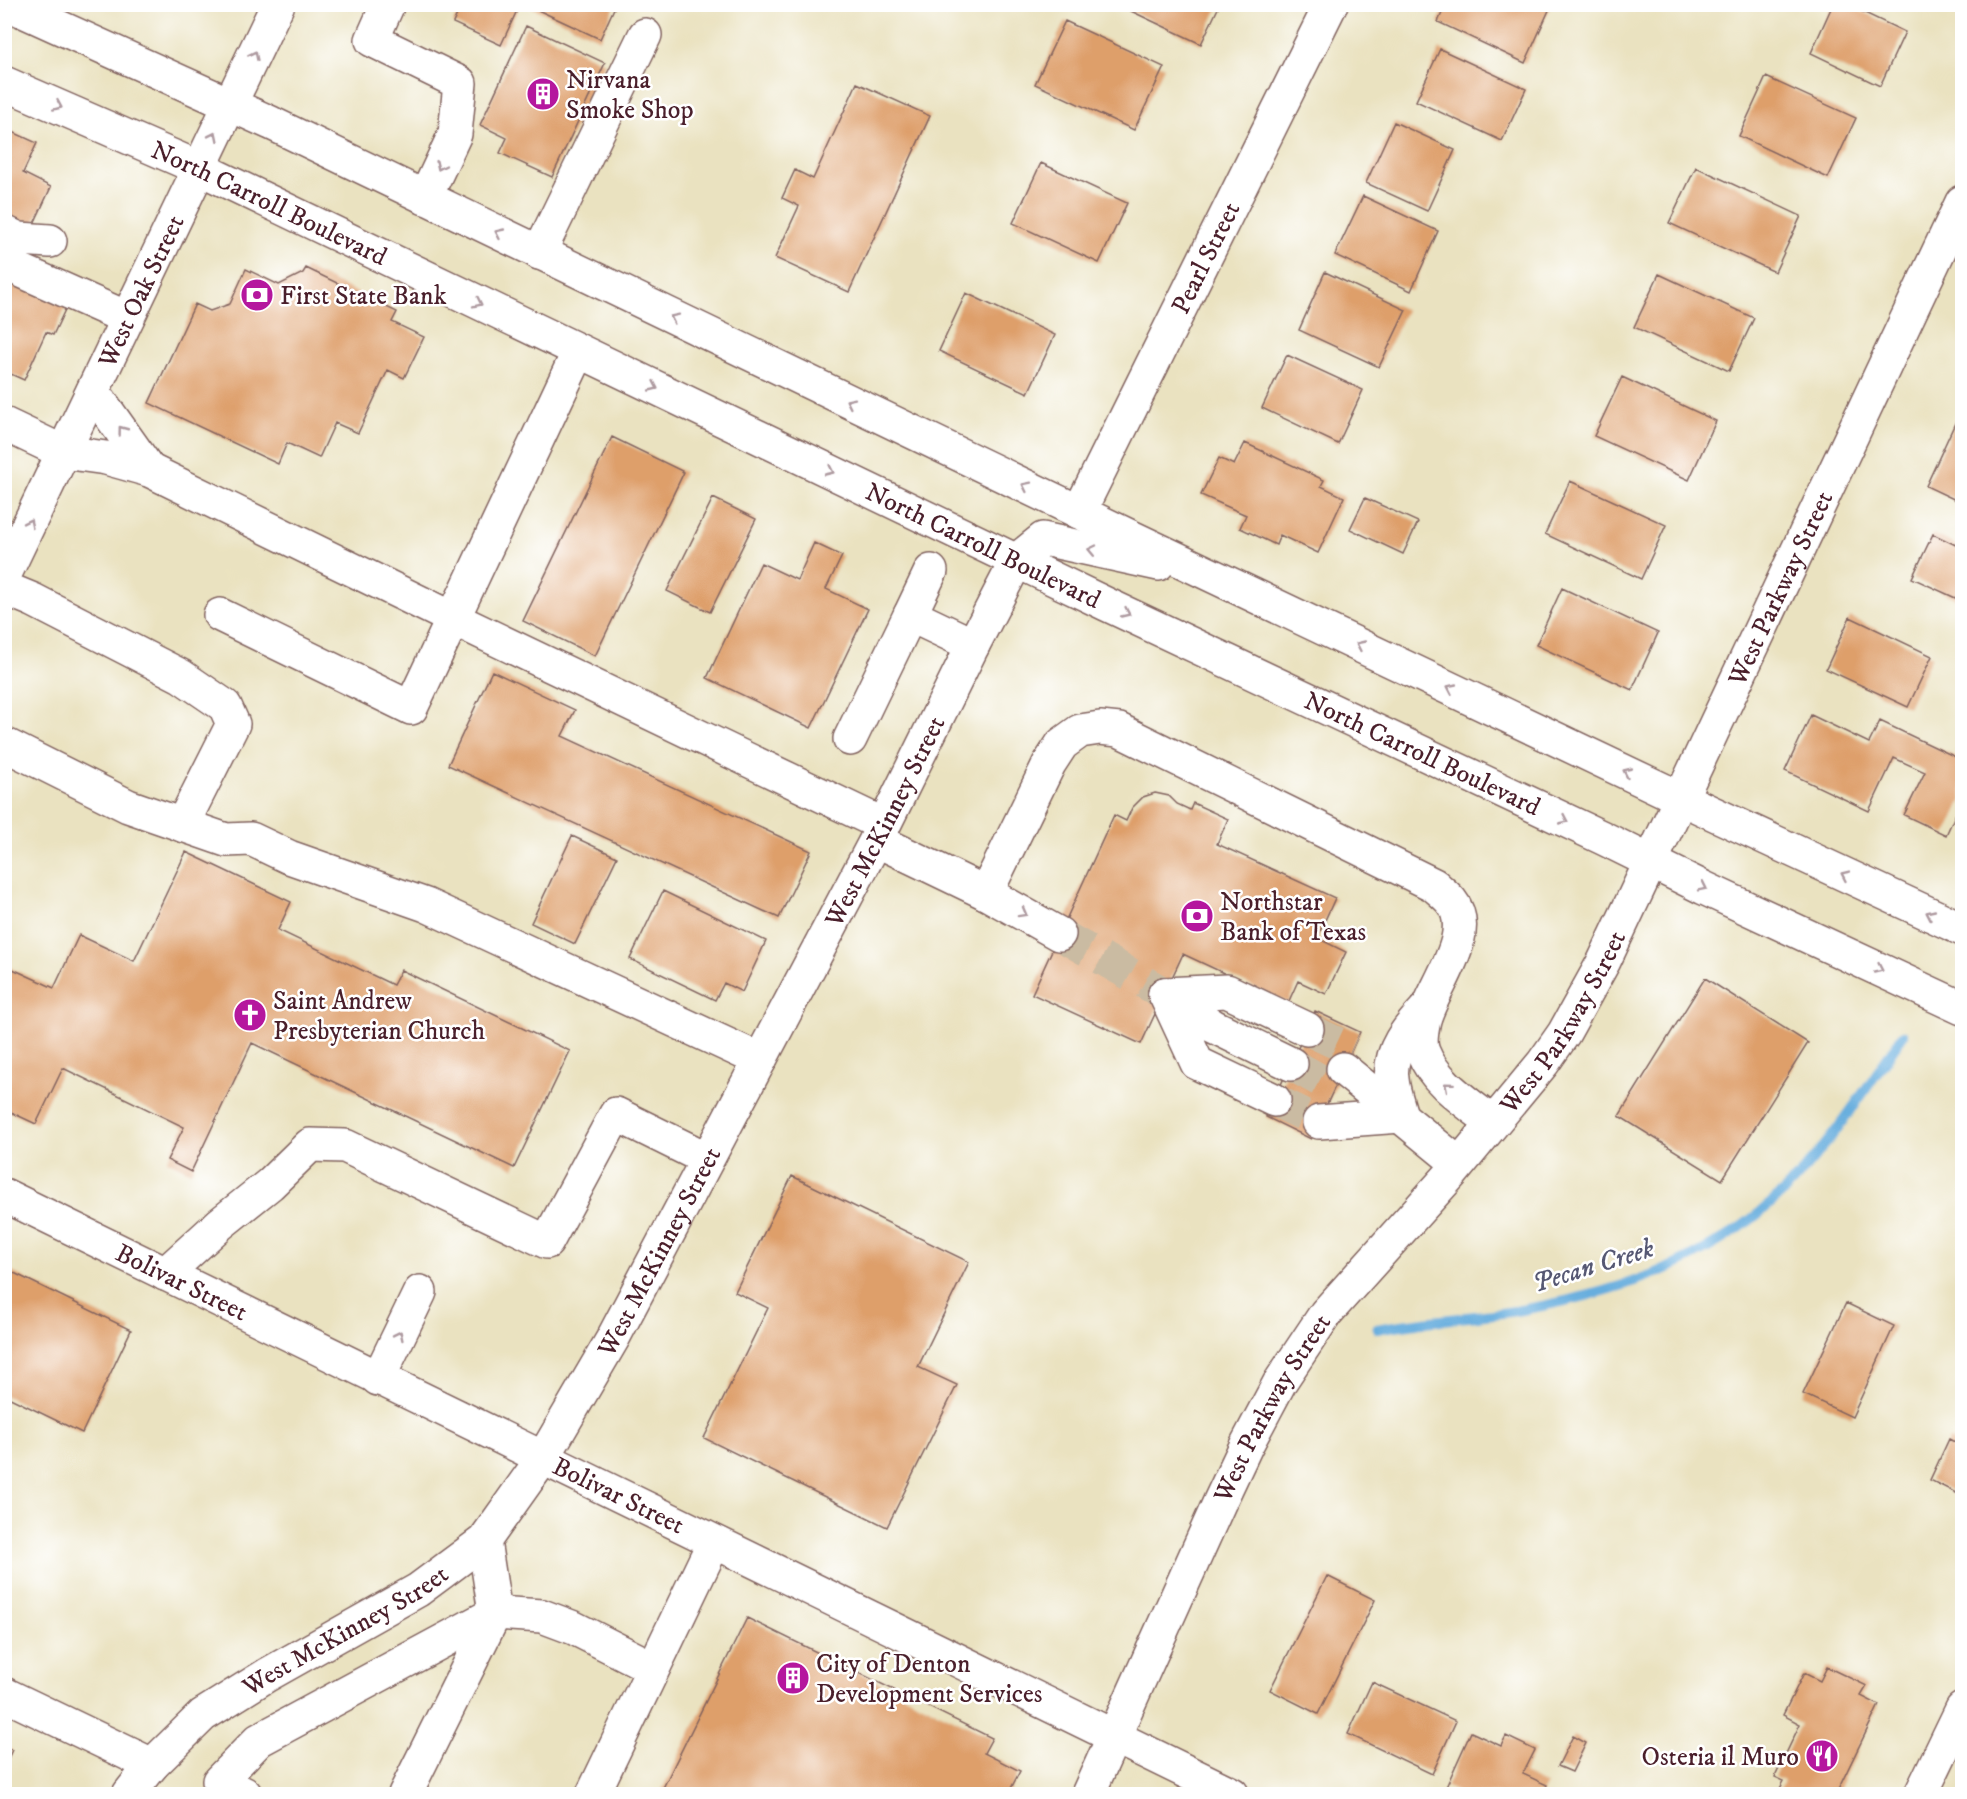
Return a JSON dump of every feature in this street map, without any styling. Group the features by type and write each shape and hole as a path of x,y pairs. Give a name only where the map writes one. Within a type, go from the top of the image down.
{"street":[{"path":"8,4 230,105 1211,575 1962,929"},
{"name":"West Oak Street","path":"4,576 278,4"},
{"path":"388,4 372,40 460,83 455,134 425,198"},
{"name":"Pearl Street","path":"1079,512 1331,4"},
{"path":"539,252 645,36"},
{"name":"North Carroll Boulevard","path":"4,83 199,168 1715,893 1962,1008"},
{"name":"West Parkway Street","path":"1088,1794 1246,1446 1280,1382 1326,1313 1459,1164 1543,1063 1564,1033 1604,961 1962,202"},
{"path":"4,232 19,239 50,241"},
{"path":"4,262 127,318"},
{"path":"220,615 411,708 579,351"},
{"path":"93,391 150,470"},
{"path":"4,424 63,452 106,458 150,470 880,832 1059,934"},
{"path":"1017,560 1043,539 1211,575"},
{"name":"West McKinney Street","path":"129,1794 152,1765 203,1715 267,1675 418,1590 484,1541 543,1458 612,1340 880,832 1017,560"},
{"path":"850,739 931,571"},
{"path":"4,588 33,600 181,676 225,706 233,724 182,825"},
{"path":"910,615 973,645"},
{"path":"986,893 1049,764 1062,744 1080,731 1100,728 1119,730 1434,885 1452,902 1460,922 1457,946 1428,1008 1421,1034 1422,1050 1437,1077 1493,1123"},
{"path":"4,744 128,806 226,840 251,838 290,857 426,905 760,1060"},
{"path":"1165,994 1218,1008 1290,1064 1197,1063 1165,994"},
{"path":"1401,1116 1391,1078 1392,1064 1403,1039 1428,1008"},
{"path":"1401,1116 1335,1087 1401,1116 1459,1164"},
{"path":"165,1274 219,1224 270,1184 310,1145 345,1146 547,1242 616,1114 707,1159"},
{"name":"Bolivar Street","path":"4,1195 1232,1794"},
{"path":"378,1378 420,1292"},
{"path":"405,1794 495,1613 484,1541"},
{"path":"593,1794 714,1542"},
{"path":"245,1794 219,1781 259,1740 495,1613 542,1616 574,1628 653,1668"},
{"path":"4,1694 152,1765"},
{"path":"1921,1794 1962,1709"}],"building":[{"path":"462,4 520,4 501,45 453,23"},
{"path":"525,4 616,4 600,39"},
{"path":"1116,4 1220,4 1201,44"},
{"path":"1446,4 1543,4 1550,8 1525,63 1438,22"},
{"path":"1833,4 1846,4 1905,32 1880,86 1811,53"},
{"path":"1065,21 1164,67 1134,130 1035,84"},
{"name":"Nirvana Smoke Shop","path":"526,26 605,63 552,177 500,153 507,138 480,125"},
{"path":"1440,49 1526,89 1502,141 1416,101"},
{"path":"1766,77 1856,118 1828,178 1739,136"},
{"path":"857,83 930,116 849,292 775,258 799,206 782,198 795,170 813,179"},
{"path":"1394,122 1455,150 1427,211 1366,183"},
{"path":"4,128 37,143 23,173 51,187 32,228 4,215"},
{"path":"1041,163 1127,203 1099,263 1013,223"},
{"path":"1696,167 1801,216 1775,272 1669,223"},
{"path":"1363,196 1438,231 1411,291 1335,255"},
{"path":"306,268 397,312 392,322 424,337 404,378 388,370 358,433 335,423 319,458 287,443 278,464 149,403 195,304 210,311 230,304 246,269 279,285 303,273"},
{"path":"4,270 71,297 53,335 46,332 24,380 4,371"},
{"path":"1325,272 1406,310 1379,367 1299,330"},
{"path":"1659,274 1754,318 1729,371 1634,327"},
{"path":"966,293 1055,335 1028,393 939,351"},
{"path":"1287,355 1363,390 1338,444 1262,408"},
{"path":"1622,377 1716,421 1689,480 1594,436"},
{"path":"1962,408 1962,503 1926,486"},
{"path":"612,437 684,472 595,656 523,621"},
{"path":"1245,443 1324,480 1321,486 1344,497 1318,553 1280,535 1276,545 1240,528 1246,515 1201,495 1219,458 1234,465"},
{"path":"1570,481 1666,525 1641,579 1545,534"},
{"path":"713,498 756,519 710,612 667,591"},
{"path":"1365,498 1418,522 1403,554 1350,529"},
{"path":"1933,534 1962,548 1962,601 1912,578"},
{"path":"814,543 842,556 826,589 868,609 811,728 707,678 761,563 797,580"},
{"path":"1562,588 1658,633 1632,690 1536,645"},
{"path":"1850,617 1932,656 1908,707 1826,669"},
{"path":"492,671 575,710 562,736 811,851 779,918 448,765"},
{"path":"1811,715 1869,743 1880,721 1962,760 1962,800 1946,835 1904,815 1925,772 1894,758 1869,811 1785,771"},
{"name":"Northstar Bank of Texas","path":"1155,793 1169,796 1177,804 1190,810 1193,803 1228,819 1217,844 1335,898 1317,938 1346,952 1326,994 1298,981 1288,1003 1183,954 1141,1044 1032,994 1114,815 1126,821 1132,808 1143,797"},
{"path":"572,836 617,857 575,944 531,923"},
{"name":"Saint Andrew Presbyterian Church","path":"186,852 291,902 278,930 393,985 401,970 570,1051 514,1168 252,1043 191,1172 167,1160 184,1127 63,1068 36,1124 4,1109 4,965 54,988 79,935 134,961"},
{"path":"663,891 766,941 742,992 724,983 715,1000 630,959"},
{"path":"1705,978 1808,1043 1722,1180 1619,1116"},
{"path":"1315,1011 1360,1032 1311,1139 1266,1117"},
{"path":"792,1176 969,1262 918,1367 957,1385 887,1527 704,1438 768,1308 735,1292"},
{"path":"10,1271 131,1330 82,1433 4,1395 4,1282"},
{"path":"1846,1303 1894,1326 1852,1417 1803,1394"},
{"path":"1949,1439 1962,1446 1962,1496 1930,1480"},
{"path":"1327,1576 1375,1600 1318,1714 1270,1690"},
{"name":"City of Denton Development Services","path":"747,1618 992,1738 984,1753 1020,1771 1008,1794 660,1794"},
{"path":"1827,1667 1867,1686 1861,1696 1879,1705 1836,1794 1777,1794 1784,1781 1775,1777 1800,1724 1783,1715 1804,1673 1820,1681"},
{"path":"1372,1682 1456,1721 1432,1774 1348,1734"},
{"path":"1471,1732 1501,1746 1506,1736 1535,1750 1523,1774 1547,1785 1542,1794 1462,1794 1446,1787"},
{"path":"1573,1736 1586,1743 1572,1772 1558,1766"},
{"path":"4,1747 12,1750 4,1767"}],"waterway":[{"name":"Pecan Creek","path":"1377,1329 1503,1313 1561,1302 1638,1280 1710,1247 1744,1225 1775,1200 1804,1170 1843,1121 1903,1035"}],"tunnel":[{"path":"1059,934 1165,994"},
{"path":"1307,1029 1352,1050"},
{"path":"1291,1064 1334,1088"},
{"path":"1274,1100 1319,1122"}],"place":[{"name":"Nirvana Smoke Shop","path":"543,94"},
{"name":"First State Bank","path":"257,295"},
{"name":"Northstar Bank of Texas","path":"1197,916"},
{"name":"Saint Andrew Presbyterian Church","path":"250,1015"},
{"name":"City of Denton Development Services","path":"793,1678"},
{"name":"Osteria il Muro","path":"1822,1756"}]}
